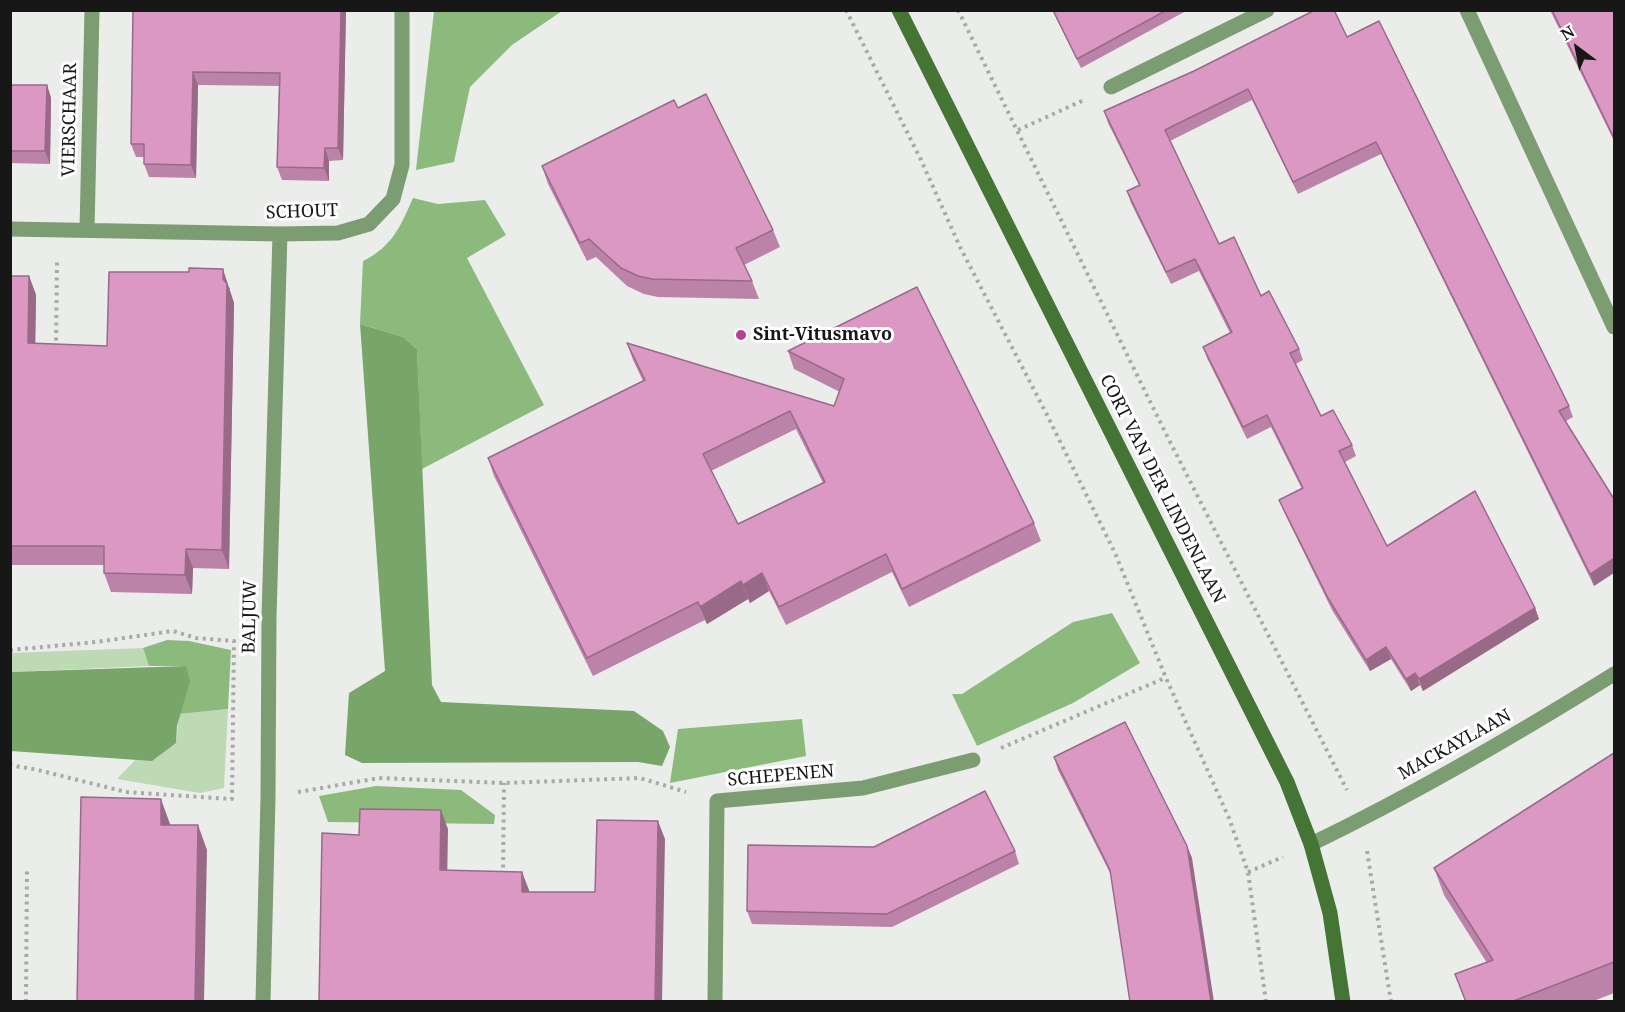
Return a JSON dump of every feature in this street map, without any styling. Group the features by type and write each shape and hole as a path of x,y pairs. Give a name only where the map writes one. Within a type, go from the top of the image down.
{"main road":[{"name":"CORT VAN DER LINDENLAAN","path":"898,10 1282,773 1311,844 1330,913 1343,1002"}],"street":[{"name":"VIERSCHAAR","path":"87,230 92,10"},
{"name":"SCHOUT","path":"10,229 280,234 338,233 369,224 393,199 402,165 402,10"},
{"path":"1112,87 1267,10"},
{"path":"1467,10 1614,327"},
{"name":"BALJUW","path":"264,1002 269,617 280,234"},
{"name":"MACKAYLAAN","path":"1311,844 1362,820 1554,712 1614,674"},
{"name":"SCHEPENEN","path":"715,1002 717,801 863,788 973,760"}],"path":[{"path":"846,10 921,160 960,248 1046,413 1115,553 1166,678 1229,818 1248,872 1266,1002"},
{"name":"CORT VAN DER LINDENLAAN","path":"958,10 1166,434 1362,820 1391,1002"},
{"path":"1018,130 1112,87"},
{"path":"56,349 57,230"},
{"path":"10,650 96,642 173,631 196,638 234,641 232,799 126,792 10,765"},
{"path":"973,760 1166,678"},
{"path":"268,797 379,778 504,783 640,778 717,801"},
{"path":"503,886 504,783"},
{"path":"26,1002 27,867"}],"shaded area":[{"path":"434,11 562,11 512,45 470,87 454,162 416,170"},
{"path":"413,198 438,204 485,200 506,235 467,258 544,405 422,469 417,349 403,337 360,324 363,261 389,242"},
{"path":"360,324 403,337 417,349 432,685 441,702 634,711 663,731 670,747 662,766 638,762 362,763 345,755 349,693 385,671"},
{"path":"1112,613 1140,663 1073,703 977,746 952,694 962,694 1073,622"},
{"path":"167,640 189,641 231,650 228,709 179,714 183,701 186,666 149,666 143,648"},
{"path":"143,648 149,666 11,672 10,653"},
{"path":"186,666 190,681 177,726 176,743 152,761 11,751 11,672"},
{"path":"228,709 224,788 200,793 117,779 136,759 152,760 176,743 179,714"},
{"path":"802,719 806,756 670,783 678,729"},
{"path":"376,786 461,790 495,815 494,824 328,822 319,796"}],"building":[{"path":"133,10 341,10 338,148 325,148 324,168 277,167 280,73 193,72 191,165 144,164 144,144 131,144"},
{"path":"1053,10 1167,10 1077,59"},
{"path":"1315,10 1334,10 1347,37 1379,21 1569,406 1559,411 1614,499 1614,558 1590,574 1376,142 1293,182 1248,89 1165,130 1219,244 1234,237 1261,296 1269,291 1299,349 1290,353 1321,416 1333,410 1352,445 1339,451 1387,546 1475,491 1535,608 1419,679 1415,673 1406,679 1386,647 1366,660 1328,598 1279,500 1303,488 1267,415 1243,427 1203,347 1232,332 1195,259 1166,272 1127,191 1140,185 1104,111 1194,71"},
{"path":"1552,10 1614,10 1614,138"},
{"path":"10,85 47,85 45,151 10,151"},
{"path":"706,94 773,230 736,248 752,281 652,279 638,276 621,268 589,239 580,243 542,166 674,100 678,108"},
{"path":"189,268 223,269 223,279 227,284 222,550 186,549 185,575 104,573 104,546 10,546 10,276 29,276 28,343 107,346 109,272 189,272"},
{"path":"917,287 1034,523 902,589 886,554 779,607 762,573 743,585 741,581 700,607 698,602 587,658 488,458 645,380 627,343 834,406 844,379 788,351","holes":["790,411 825,482 738,524 703,454"]},
{"path":"1125,722 1187,846 1211,1002 1130,1002 1110,870 1054,757"},
{"path":"1614,753 1614,962 1511,1002 1466,1002 1455,974 1493,960 1434,868"},
{"path":"985,791 1015,851 887,914 747,911 748,845 874,847"},
{"path":"81,797 161,799 161,825 198,825 195,1002 77,1002"},
{"path":"360,809 441,810 440,870 522,872 522,892 595,892 597,820 658,821 655,1002 319,1002 322,833 359,835"}],"place":[{"name":"Sint-Vitusmavo","path":"741,335"}]}
